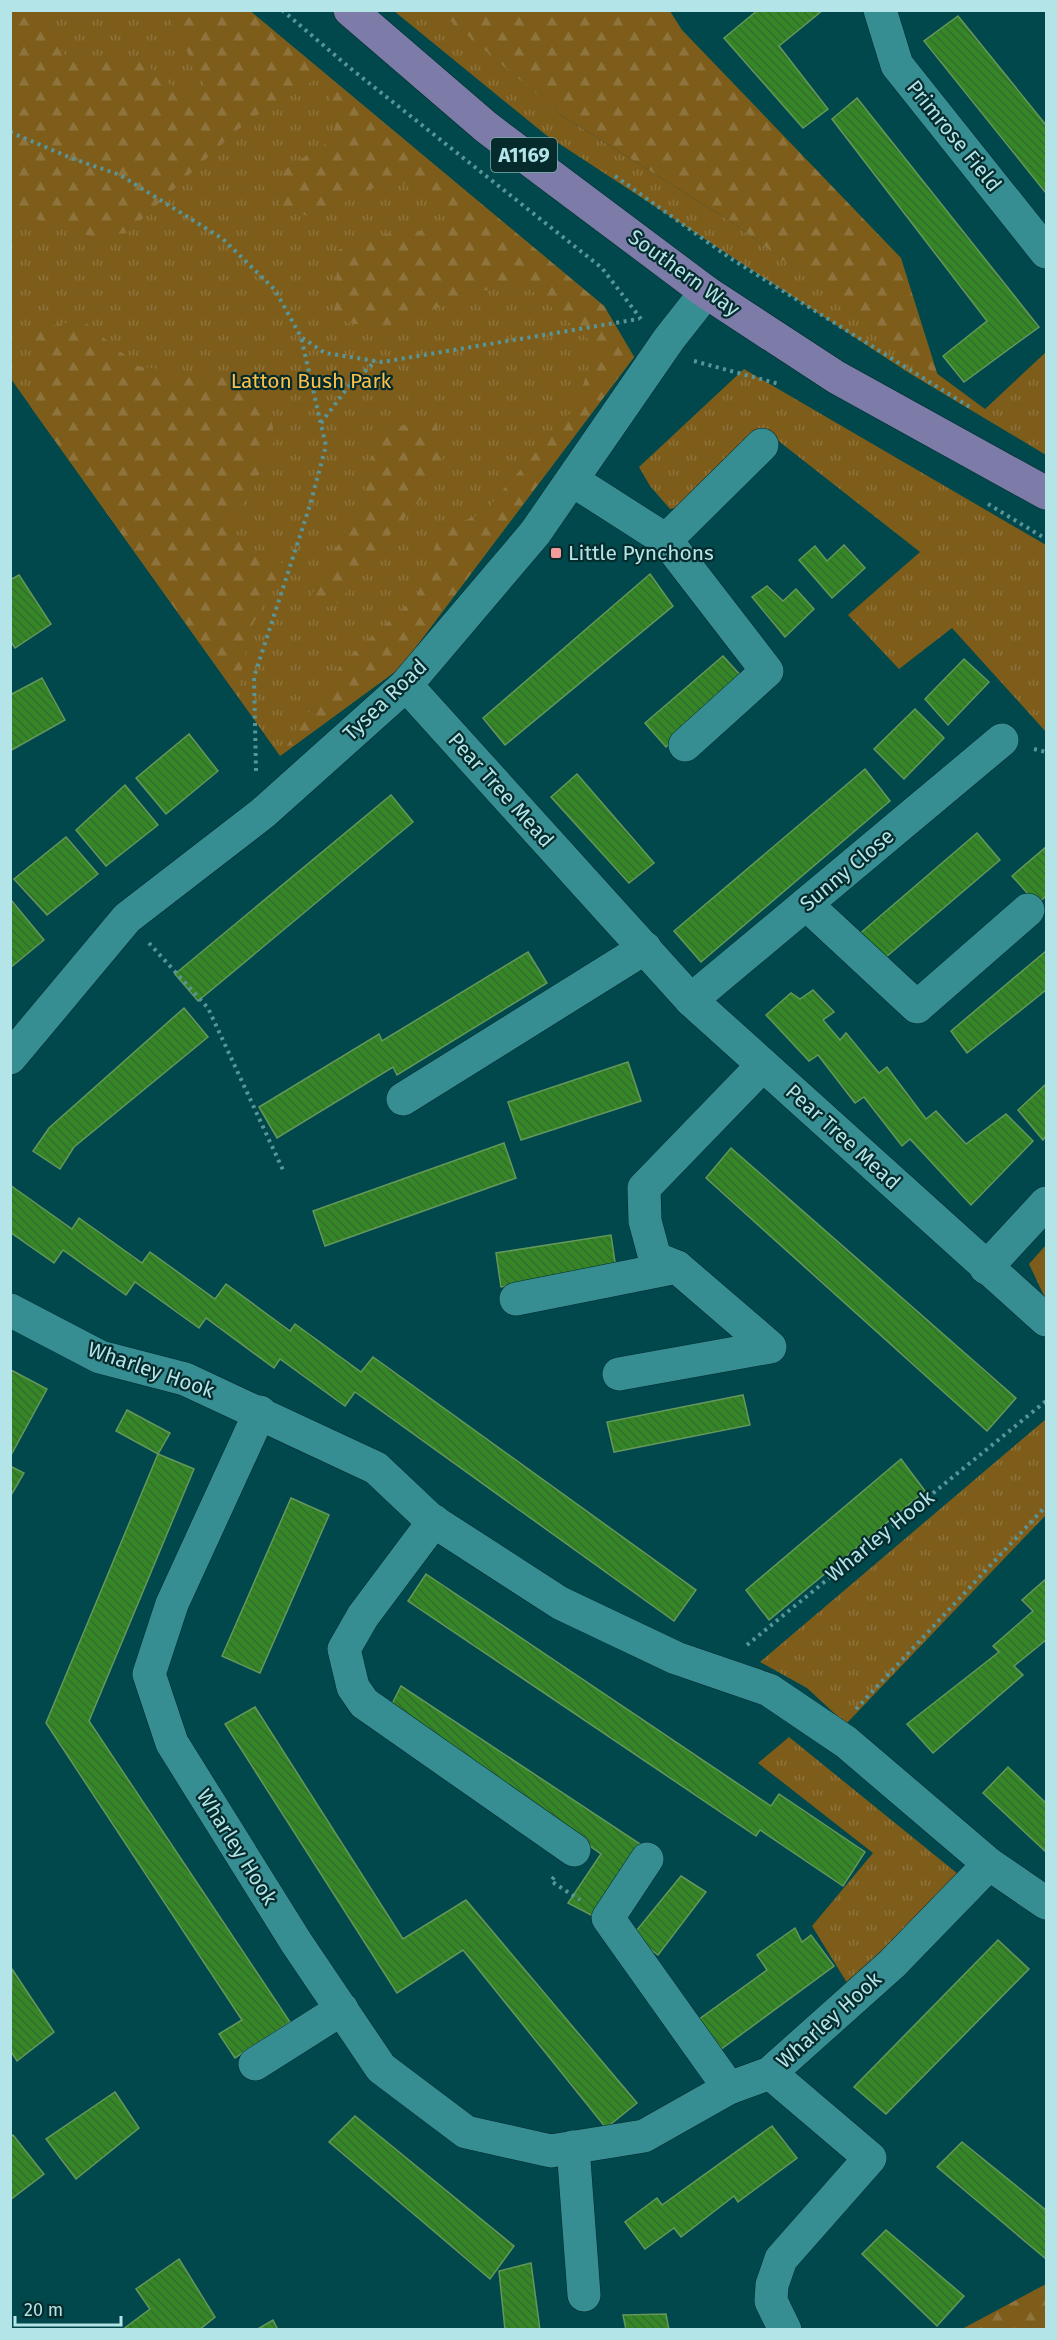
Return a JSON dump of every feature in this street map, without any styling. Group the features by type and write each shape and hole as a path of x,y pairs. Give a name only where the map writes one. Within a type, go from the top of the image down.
{"main road":[{"name":"Southern Way","path":"350,10 486,127 706,292 836,377 1047,494"}],"street":[{"name":"Primrose Field","path":"880,10 897,66 1047,252"},
{"name":"Tysea Road","path":"10,1058 127,918 263,813 406,686 535,533 669,339 706,292"},
{"path":"666,540 762,446"},
{"path":"572,480 666,540 767,671 685,745"},
{"name":"Pear Tree Mead","path":"406,686 691,1000 986,1268 1047,1320"},
{"name":"Sunny Close","path":"691,1000 1002,740"},
{"path":"806,904 917,1007 1028,910"},
{"path":"403,1099 645,948"},
{"path":"619,1374 770,1347 677,1267 655,1258 645,1221 644,1188 763,1065"},
{"path":"986,1268 1047,1203"},
{"path":"516,1299 677,1267"},
{"name":"Wharley Hook","path":"10,1310 100,1357 185,1378 376,1467 434,1521 560,1603 676,1658 769,1690 833,1733 989,1864 1047,1903"},
{"name":"Wharley Hook","path":"260,1412 172,1604 149,1674 172,1743 296,1942 381,2068 466,2132 551,2151 644,2136 729,2088 770,2073 892,1964 989,1864"},
{"path":"434,1521 363,1616 344,1649 353,1687 364,1703 574,1850"},
{"path":"647,1859 608,1918 729,2088"},
{"path":"255,2064 342,2009"},
{"name":"Wharley Hook","path":"770,2073 870,2158 781,2259 772,2285 771,2301 785,2330"},
{"path":"573,2147 584,2295"}],"path":[{"path":"282,10 350,68 602,268 640,319 669,339 696,363 782,385"},
{"path":"10,132 71,158 120,175 223,239 275,290 301,337 326,446 310,505 254,677 255,764 263,813"},
{"path":"609,172 730,258 981,414"},
{"path":"301,337 325,353 376,361 640,319"},
{"path":"321,423 348,387 376,361"},
{"path":"986,503 1047,539"},
{"path":"127,918 208,1008 283,1170"},
{"name":"Wharley Hook","path":"714,1672 1047,1401"},
{"path":"833,1733 1047,1506"}],"green space":[{"name":"Latton Bush Park","path":"10,11 250,11 604,306 634,357 400,668 280,756 11,379"},
{"path":"11,11 24,11 34,17 67,57 94,60 135,56 182,94 207,89 166,12 154,11 250,11 604,306 634,357 400,668 280,756 342,663 417,596 441,531 484,512 576,406 596,346 527,286 468,292 403,325 355,324 334,318 338,250 375,235 431,230 452,214 418,186 388,181 315,219 280,205 283,170 337,137 324,75 280,98 236,131 127,233 94,237 32,218 11,226"},
{"path":"394,11 445,11 561,115 733,223 985,409 1046,352 1046,455 909,373 546,135"},
{"path":"439,11 670,11 682,30 901,258 938,376 733,223 561,115"},
{"path":"82,320 138,366 212,377 253,376 271,406 274,441 252,491 227,526 258,553 276,551 283,566 251,628 242,669 239,698 30,406 36,369 30,330"},
{"path":"744,369 1046,545 1046,732 952,628 899,669 848,615 920,552 776,439 691,505 670,509 650,486 639,467"},
{"path":"436,420 445,470 378,549 338,603 321,609 310,598 362,499 378,430"},
{"path":"1046,1245 1046,1300 1029,1264"},
{"path":"1046,1419 1046,1515 846,1724 807,1688 760,1662"},
{"path":"789,1737 958,1874 849,1986 812,1926 873,1853 758,1763"},
{"path":"1046,2284 1046,2329 962,2329"}],"building":[{"path":"758,10 823,10 779,46 828,109 803,128 724,38"},
{"path":"958,16 1046,125 1046,193 924,41"},
{"path":"857,98 1039,327 964,382 943,356 987,321 832,119"},
{"path":"844,545 865,568 832,598 799,560 815,546 827,561"},
{"path":"650,574 673,606 505,745 483,718"},
{"path":"19,575 51,624 15,648 10,640 10,580"},
{"path":"767,586 783,601 796,589 814,609 785,637 752,597"},
{"path":"723,656 742,677 666,747 645,723"},
{"path":"964,659 989,682 948,725 925,699"},
{"path":"42,678 65,720 10,751 10,695"},
{"path":"915,709 944,738 904,779 874,749"},
{"path":"189,734 218,771 166,814 136,778"},
{"path":"865,769 890,801 701,962 674,931"},
{"path":"577,774 654,863 629,883 551,797"},
{"path":"125,785 158,825 106,866 76,830"},
{"path":"391,795 413,822 198,1001 175,974"},
{"path":"977,833 1000,860 879,963 857,936"},
{"path":"66,837 98,874 47,915 14,879"},
{"path":"1046,847 1046,896 1037,904 1012,876"},
{"path":"10,901 44,940 10,968"},
{"path":"1046,951 1046,990 967,1053 951,1031"},
{"path":"528,952 547,983 397,1075 393,1067 277,1138 259,1107 379,1034 382,1041"},
{"path":"813,990 834,1012 823,1020 840,1040 846,1033 879,1073 887,1067 926,1119 936,1111 966,1144 1006,1114 1033,1141 971,1205 910,1139 902,1146 864,1097 855,1103 818,1055 809,1061 766,1015 791,993 800,999"},
{"path":"184,1008 208,1037 74,1147 60,1169 33,1151 49,1128"},
{"path":"628,1062 641,1101 521,1140 508,1102"},
{"path":"1046,1084 1046,1136 1043,1140 1018,1110"},
{"path":"504,1143 516,1178 325,1246 313,1211"},
{"path":"731,1148 1016,1398 987,1431 706,1178"},
{"path":"10,1185 72,1229 79,1218 142,1263 150,1252 215,1299 226,1284 290,1331 295,1324 361,1372 373,1357 696,1590 674,1621 355,1392 345,1406 280,1359 274,1368 206,1318 199,1328 135,1282 126,1295 63,1250 54,1263 10,1232"},
{"path":"611,1235 616,1269 501,1287 496,1253"},
{"path":"11,1370 47,1389 10,1457 10,1372"},
{"path":"743,1395 750,1425 614,1452 607,1422"},
{"path":"127,1410 170,1433 158,1454 116,1431"},
{"path":"158,1454 194,1469 89,1721 290,2022 235,2058 219,2034 242,2020 46,1723"},
{"path":"901,1459 925,1491 769,1620 746,1590"},
{"path":"10,1466 24,1473 10,1497"},
{"path":"291,1498 329,1515 260,1673 222,1656"},
{"path":"426,1574 771,1806 779,1794 865,1852 843,1886 760,1830 756,1836 408,1601"},
{"path":"1046,1579 1046,1640 1014,1666 1023,1675 933,1753 907,1724 999,1652 993,1646 1033,1611 1022,1600"},
{"path":"401,1686 643,1846 597,1918 568,1903 601,1854 391,1706"},
{"path":"255,1707 403,1939 466,1900 637,2103 606,2128 463,1950 397,1993 225,1724"},
{"path":"1008,1767 1046,1803 1046,1852 983,1793"},
{"path":"681,1876 706,1892 658,1955 632,1936"},
{"path":"795,1928 802,1942 811,1935 834,1966 720,2050 698,2020 767,1970 757,1955"},
{"path":"998,1940 1029,1969 886,2114 854,2087"},
{"path":"12,1969 54,2032 17,2061 10,2050"},
{"path":"115,2092 139,2128 76,2179 46,2139"},
{"path":"355,2116 514,2246 490,2279 329,2142"},
{"path":"772,2126 797,2158 738,2202 734,2196 681,2237 674,2228 645,2249 625,2222 657,2198 662,2205"},
{"path":"13,2135 44,2174 10,2200 10,2138"},
{"path":"962,2142 1046,2210 1046,2259 937,2167"},
{"path":"886,2230 964,2296 937,2326 862,2254"},
{"path":"179,2259 215,2317 199,2330 122,2330 150,2309 136,2289"},
{"path":"531,2263 540,2330 505,2330 499,2271"},
{"path":"666,2314 669,2330 626,2330 623,2315"},
{"path":"273,2320 278,2330 256,2330"}],"place":[{"name":"Little Pynchons","path":"556,553"}]}
